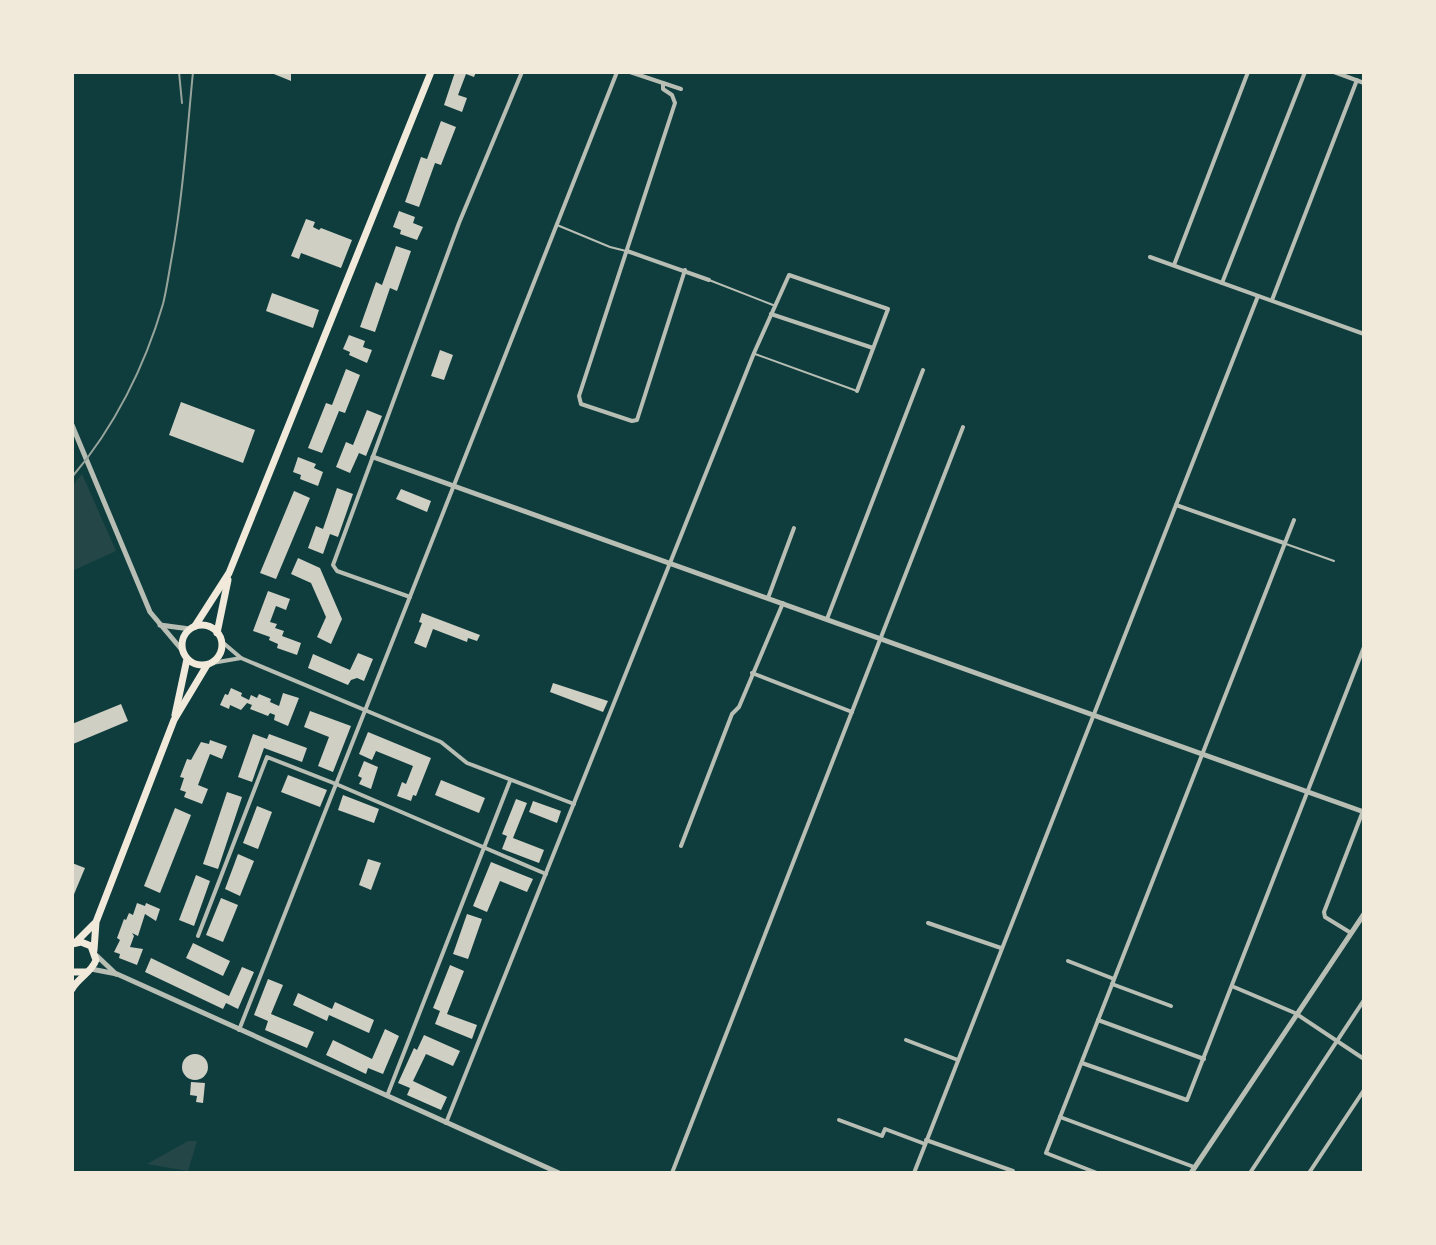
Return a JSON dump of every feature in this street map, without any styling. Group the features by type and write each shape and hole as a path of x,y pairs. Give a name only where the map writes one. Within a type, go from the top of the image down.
{"main road":[{"path":"210,664 193,664 187,659 182,650 183,637 193,628 229,573 431,72"},
{"path":"174,720 210,664 221,653 219,637 229,573"},
{"path":"193,628 207,626 219,637"},
{"path":"72,989 80,977 90,970 95,953 96,922 174,720 187,659"},
{"path":"74,943 96,922"},
{"path":"74,943 86,943 95,953"},
{"path":"72,972 90,970"}],"street":[{"path":"410,597 337,571 333,565 459,223 522,72"},
{"path":"239,1030 617,72"},
{"path":"630,72 681,89"},
{"path":"1174,265 1248,72"},
{"path":"1222,283 1305,72"},
{"path":"1335,72 1364,83"},
{"path":"1272,300 1357,80"},
{"path":"663,83 663,89 672,95 675,103 579,396 581,404 637,420 685,270"},
{"path":"627,251 709,280"},
{"path":"1150,257 1364,334"},
{"path":"446,1123 754,353 789,275 888,309 857,391"},
{"path":"914,1173 1258,296"},
{"path":"771,314 873,348"},
{"path":"827,619 923,370"},
{"path":"72,425 150,612 182,650"},
{"path":"672,1173 963,427"},
{"path":"373,457 1364,811 1324,912 1325,917 1351,933"},
{"path":"1176,505 1284,543"},
{"path":"1097,1173 1046,1153 1294,520"},
{"path":"768,598 794,528"},
{"path":"681,846 732,714 739,707 783,603"},
{"path":"159,625 193,628"},
{"path":"219,637 241,658 441,742 467,763 574,804"},
{"path":"1081,1063 1187,1100 1364,647"},
{"path":"210,664 241,658"},
{"path":"752,673 852,712"},
{"path":"198,936 267,757 546,874"},
{"path":"387,1096 510,781"},
{"path":"1060,1117 1192,1170 1364,914"},
{"path":"928,923 1002,949"},
{"path":"95,953 117,974"},
{"path":"1068,961 1171,1006"},
{"path":"90,970 117,974 559,1173"},
{"path":"1233,987 1295,1013 1364,1059"},
{"path":"1250,1173 1364,1000"},
{"path":"1098,1020 1204,1059"},
{"path":"906,1040 958,1060"},
{"path":"1309,1173 1364,1090"},
{"path":"839,1120 882,1136 885,1129 1013,1171"}],"lane":[{"path":"557,225 627,251"},
{"path":"709,280 774,306"},
{"path":"754,353 857,391"},
{"path":"1284,543 1334,561"}],"shaded area":[{"path":"82,474 116,551 72,571 72,486"},
{"path":"188,1141 197,1141 188,1171 147,1164"}],"building":[{"path":"269,72 291,72 291,81"},
{"path":"455,72 476,72 474,77 466,74 458,95 467,98 462,112 444,105"},
{"path":"441,121 456,127 441,165 435,163 419,207 405,202 421,157 427,159"},
{"path":"399,211 415,217 413,223 423,227 417,240 400,234 401,230 393,227"},
{"path":"306,219 315,222 313,227 319,230 321,228 352,240 341,268 301,253 299,259 291,256"},
{"path":"396,246 411,251 397,291 390,288 375,332 360,327 376,282 382,285"},
{"path":"272,293 319,310 313,328 266,311"},
{"path":"349,335 365,341 363,347 372,350 367,363 343,349"},
{"path":"440,350 453,355 444,380 431,376"},
{"path":"346,369 360,375 345,413 339,411 322,453 308,448 326,403 332,405"},
{"path":"181,402 255,430 243,463 169,435"},
{"path":"367,410 382,416 366,456 359,453 350,473 336,467 346,442 353,445"},
{"path":"298,457 316,464 314,468 323,472 318,486 300,479 301,475 293,472"},
{"path":"337,488 353,494 338,537 330,534 323,554 308,548 316,526 323,529"},
{"path":"401,489 431,501 427,512 396,499"},
{"path":"294,491 310,498 276,579 260,573"},
{"path":"298,558 320,568 342,619 331,644 317,637 326,617 311,583 291,574"},
{"path":"268,591 290,599 286,610 276,606 270,622 284,631 282,636 301,643 297,655 277,648 278,644 269,640 270,637 253,631"},
{"path":"422,613 480,635 477,641 468,638 467,642 433,629 426,648 414,643 422,623 419,622"},
{"path":"358,653 373,659 364,681 357,678 348,685 308,668 313,654 350,670"},
{"path":"553,683 608,701 603,712 550,692"},
{"path":"231,688 249,700 251,695 257,698 259,694 279,706 283,693 299,698 288,726 274,720 275,715 270,713 268,716 250,709 252,705 247,703 241,710 220,705"},
{"path":"121,704 128,721 73,744 72,724"},
{"path":"310,711 351,726 333,772 318,766 329,737 304,727"},
{"path":"368,732 431,758 416,796 413,795 411,801 397,796 413,766 376,751 372,760 359,754"},
{"path":"253,734 267,739 269,734 307,748 302,762 264,748 252,782 238,777"},
{"path":"210,740 227,746 222,759 210,754 198,785 208,789 202,804 184,797 186,792 180,790 184,778 180,777 187,759 191,760 201,742 209,744"},
{"path":"364,761 378,767 371,789 359,784 362,778 358,776"},
{"path":"288,775 327,790 320,807 281,792"},
{"path":"441,780 485,798 479,813 435,795"},
{"path":"227,792 242,797 218,869 203,864"},
{"path":"343,795 379,809 374,823 338,810"},
{"path":"516,799 527,803 513,838 544,850 539,863 502,849 507,836 502,834"},
{"path":"533,801 561,811 557,823 529,812"},
{"path":"257,806 272,812 258,849 243,843"},
{"path":"175,808 191,815 160,893 144,886"},
{"path":"238,854 254,861 240,896 225,889"},
{"path":"368,859 381,863 371,890 359,885"},
{"path":"491,862 533,879 527,892 500,881 487,912 473,906"},
{"path":"72,863 85,868 72,899"},
{"path":"196,875 210,881 194,926 179,920"},
{"path":"221,898 238,905 223,942 206,935"},
{"path":"137,903 160,909 156,921 145,914 138,936 132,933 134,936 130,947 143,949 137,965 119,958 120,954 114,952 124,919 129,913 133,915"},
{"path":"467,914 482,919 468,959 453,954"},
{"path":"193,943 230,961 223,976 186,958"},
{"path":"151,958 229,996 242,967 254,972 238,1009 226,1003 223,1009 145,972"},
{"path":"450,965 464,971 447,1014 477,1025 472,1039 435,1024 440,1011 433,1008"},
{"path":"268,979 283,985 271,1014 314,1032 307,1048 265,1030 268,1021 254,1015"},
{"path":"298,993 332,1009 335,1002 374,1020 369,1033 329,1015 327,1021 293,1005"},
{"path":"385,1029 399,1036 383,1074 368,1068 366,1074 326,1055 333,1040 372,1059"},
{"path":"424,1035 460,1051 453,1066 426,1054 413,1081 447,1097 441,1110 407,1095 410,1088 398,1083 414,1048 417,1050"},
{"path":"195,1054 204,1058 208,1067 204,1076 195,1080 186,1076 182,1067 186,1058"},
{"path":"191,1082 205,1083 203,1103 196,1102 197,1096 190,1095"}],"railway":[{"path":"179,72 182,103"},
{"path":"72,477 115,417 147,350 163,304 179,210 193,72"}]}
